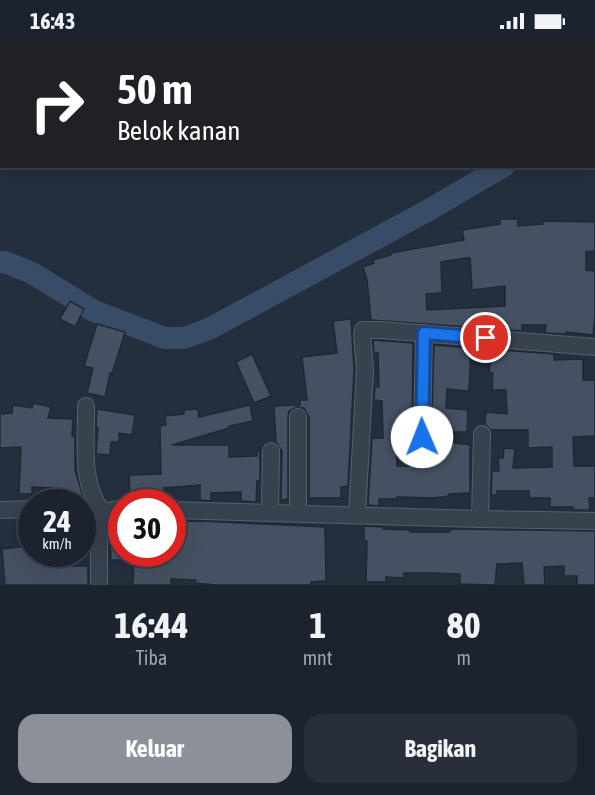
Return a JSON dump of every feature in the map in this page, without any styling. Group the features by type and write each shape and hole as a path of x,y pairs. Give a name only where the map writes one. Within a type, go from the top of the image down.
{"street":[{"path":"357,515 365,370 362,335 365,329 595,347"},
{"path":"422,437 424,333"},
{"path":"86,406 87,477 90,489"},
{"path":"298,417 298,513"},
{"path":"480,519 482,434"},
{"path":"270,511 271,451"},
{"path":"0,510 18,509"},
{"path":"186,510 595,521"},
{"path":"96,520 99,538 99,585"}],"building":[{"path":"500,219 518,219 518,226 543,224 543,221 595,222 595,251 586,252 586,270 595,271 593,335 566,332 566,334 545,333 546,325 522,325 522,331 371,320 367,280 363,267 391,253 464,240 462,230 500,224","holes":["470,258 472,290 505,286 505,306 427,310 426,294 442,293 441,262"]},
{"path":"70,301 84,309 75,327 60,319"},
{"path":"351,319 354,370 348,486 341,487 341,498 309,498 309,417 304,408 297,407 289,411 288,416 288,499 281,500 282,451 276,442 274,406 300,405 300,400 307,400 302,357 337,353 333,321"},
{"path":"97,324 125,332 112,374 110,373 105,397 87,393 93,368 84,366"},
{"path":"373,340 413,343 412,438 396,438 397,466 419,466 419,447 427,446 431,442 434,345 471,348 469,391 447,389 446,408 468,410 467,432 450,432 450,442 470,445 470,493 449,494 449,496 434,498 379,499 379,506 368,505 372,438 383,438 382,401 374,400 375,387 379,387 378,353 374,353"},
{"path":"501,350 554,354 554,360 583,359 583,380 595,380 595,436 573,437 574,466 595,466 595,498 589,498 590,510 550,507 550,498 529,498 529,491 497,491 497,495 491,495 492,471 499,471 498,458 503,458 504,448 515,449 513,468 552,467 552,447 528,448 528,430 491,430 485,424 486,412 507,414 506,390 492,390 493,373 489,372 491,356 501,357"},
{"path":"252,354 271,396 254,403 236,362"},
{"path":"33,403 51,407 48,418 73,419 75,471 81,489 32,487 32,489 19,489 21,447 0,448 0,414 12,413 13,405 32,408"},
{"path":"250,405 253,421 229,426 229,428 172,445 229,445 229,457 257,456 257,451 260,451 260,481 257,481 256,502 241,501 241,492 211,493 211,501 200,500 200,485 164,489 130,489 129,475 161,474 160,426 166,425 165,416 184,414 184,410 198,409 199,417"},
{"path":"97,409 135,415 132,435 119,433 119,442 111,442 110,455 96,454"},
{"path":"186,522 325,527 326,581 311,582 311,585 216,585 195,583 196,580 171,579 171,585 133,585 134,567 186,567"},
{"path":"364,526 410,530 410,532 450,532 450,529 595,531 595,585 577,585 577,576 564,576 564,566 544,567 545,585 524,585 522,563 497,564 495,585 460,584 460,574 431,573 404,573 404,578 386,577 386,582 366,582 367,541 364,541"},
{"path":"18,547 18,567 88,567 88,585 5,585 2,549"}],"waterway":[{"path":"0,262 32,273 94,311 165,338 184,338 209,329 427,211 501,168"}],"route":[{"path":"422,437 424,333 486,338"}]}
